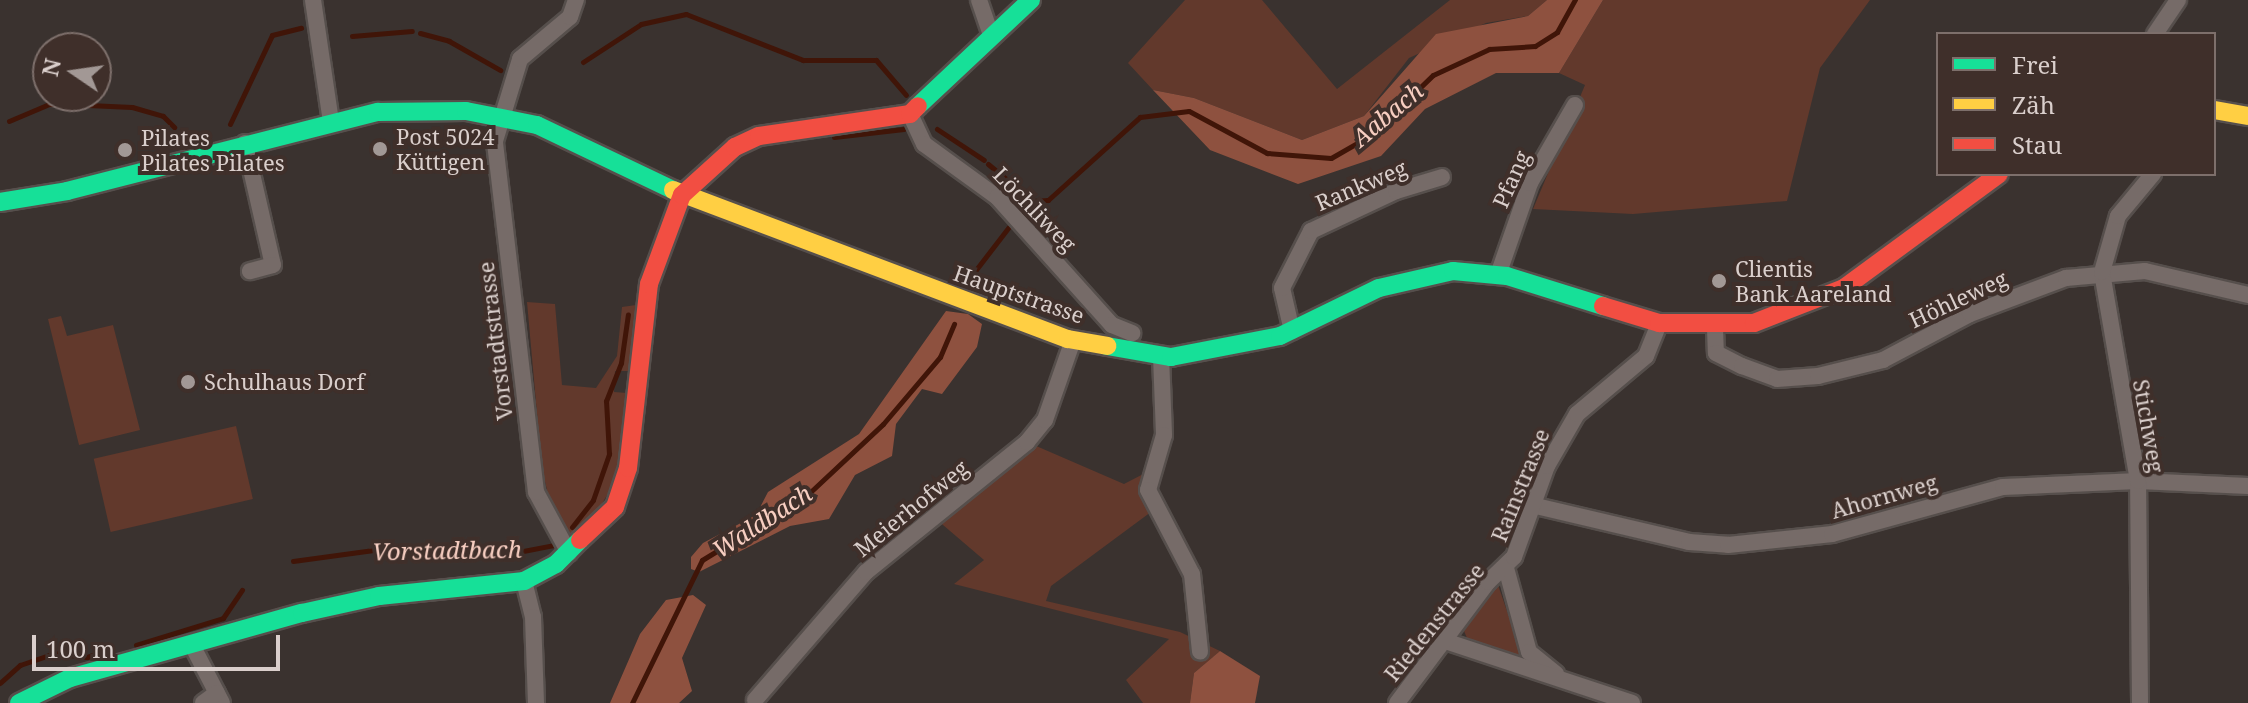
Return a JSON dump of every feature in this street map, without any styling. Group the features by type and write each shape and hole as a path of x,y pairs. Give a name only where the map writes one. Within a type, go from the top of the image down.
{"street":[{"path":"313,0 331,122"},
{"name":"Vorstadtstrasse","path":"569,553 536,492 495,161 503,116 520,59 570,17 576,0"},
{"path":"979,0 991,35"},
{"path":"19,703 70,678 193,647 339,604 524,581 569,553 615,507 628,468 641,321 654,267 682,195 735,147 759,136 910,114 937,95 991,35 1031,0"},
{"path":"2156,32 2178,0"},
{"name":"Pfang","path":"1498,275 1530,183 1575,105"},
{"name":"Hauptstrasse","path":"0,202 67,191 331,122 425,108 503,116 550,131 682,195 1073,340 1161,356 1213,352 1292,331 1379,288 1427,274 1498,275 1659,323 1715,328 1782,316 1844,288 1996,176"},
{"path":"2216,110 2248,116"},
{"name":"Löchliweg","path":"910,114 924,144 997,197 1112,325 1132,333"},
{"path":"245,143 273,265 250,271"},
{"name":"Stichweg","path":"2140,703 2138,481 2102,272 2118,216 2151,176"},
{"name":"Rankweg","path":"1292,331 1282,288 1311,231 1387,195 1442,177"},
{"name":"Höhleweg","path":"1715,328 1716,353 1777,379 1818,376 1883,360 1999,301 2102,272 2145,271 2248,295"},
{"name":"Rainstrasse","path":"1564,679 1529,652 1506,568 1536,506 1559,441 1595,395 1646,356 1659,323"},
{"name":"Meierhofweg","path":"755,700 866,572 1027,442 1045,420 1073,340"},
{"path":"1161,356 1164,435 1148,490 1192,574 1200,652"},
{"name":"Ahornweg","path":"1536,506 1689,542 1786,543 2003,487 2138,481 2248,486"},
{"name":"Riedenstrasse","path":"1397,703 1488,582 1506,568"},
{"path":"524,581 533,617 536,703"},
{"name":"Rainstrasse","path":"1445,641 1632,703"},
{"path":"193,647 214,700"}],"shaded area":[{"path":"1185,0 1262,0 1337,89 1450,0 1547,0 1528,16 1486,23 1409,58 1364,116 1302,140 1194,98 1153,90 1128,63"},
{"path":"1547,0 1603,0 1559,73 1496,73 1425,109 1381,156 1298,184 1210,150 1153,90 1194,98 1302,140 1364,116 1436,34 1528,16"},
{"path":"1603,0 1870,0 1820,68 1787,201 1633,214 1533,209 1585,85 1559,73"},
{"path":"527,302 555,304 562,385 596,388 617,356 622,307 636,305 629,371 615,371 614,392 627,393 617,478 589,526 573,540 552,511 542,469"},
{"path":"946,311 968,314 982,324 977,347 942,394 922,389 896,424 892,456 855,475 829,519 790,526 699,572 691,569 691,557 703,543 756,515 768,492 859,434"},
{"path":"61,316 67,336 113,325 140,430 79,445 48,319"},
{"path":"236,426 253,499 111,532 94,459"},
{"path":"1027,442 1124,484 1151,470 1155,509 1051,586 1046,601 1180,632 1220,651 1194,673 1190,703 1143,703 1126,680 1169,639 954,584 984,560 936,519"},
{"path":"1498,585 1523,657 1518,661 1467,638 1464,631"},
{"path":"693,595 706,605 682,658 692,691 679,703 610,703 640,634 666,600"},
{"path":"1220,651 1260,676 1255,703 1190,703 1194,673"}],"waterway":[{"name":"Aabach","path":"988,164 1033,201 1048,200 1140,117 1189,111 1267,153 1331,158 1371,135 1433,75 1489,49 1535,46 1557,32 1575,0"},
{"path":"583,62 641,24 686,14 803,60 876,60 906,95"},
{"path":"230,124 272,35 301,28"},
{"path":"352,36 412,31"},
{"path":"420,33 449,41 500,70"},
{"path":"9,121 49,104 88,105 132,107 163,116 174,127"},
{"name":"Vorstadtbach","path":"834,137 904,129"},
{"name":"Aabach","path":"937,129 984,160"},
{"name":"Waldbach","path":"965,284 1008,228"},
{"name":"Vorstadtbach","path":"572,527 593,500 609,454 606,401 621,363 628,314"},
{"name":"Waldbach","path":"632,703 702,560 805,497 883,424 940,357 954,324"},
{"name":"Vorstadtbach","path":"293,561 388,548 518,552 553,545"},
{"name":"Vorstadtbach","path":"136,645 223,618 242,590"},
{"name":"Vorstadtbach","path":"0,683 20,665 54,653 87,657 109,650"}],"traffic: fast":[{"path":"918,106 1031,0"},
{"path":"0,202 67,191 378,112 466,111 537,125 673,190"},
{"path":"1107,346 1171,357 1280,336 1379,288 1453,271 1507,276 1603,306"},
{"path":"19,703 70,678 302,613 379,596 524,581 556,564 580,540"}],"traffic: slow":[{"path":"2216,110 2248,116"},
{"path":"673,190 1068,339 1107,346"}],"traffic: jam":[{"path":"580,540 615,507 628,468 649,284 682,195 735,147 759,136 910,114 918,106"},
{"path":"1603,306 1659,323 1754,323 1844,288 1996,176"}],"place":[{"name":"Post 5024 Küttigen","path":"380,149"},
{"name":"Pilates Pilates Pilates","path":"125,150"},
{"name":"Clientis Bank Aareland","path":"1719,281"},
{"name":"Schulhaus Dorf","path":"188,382"}]}
